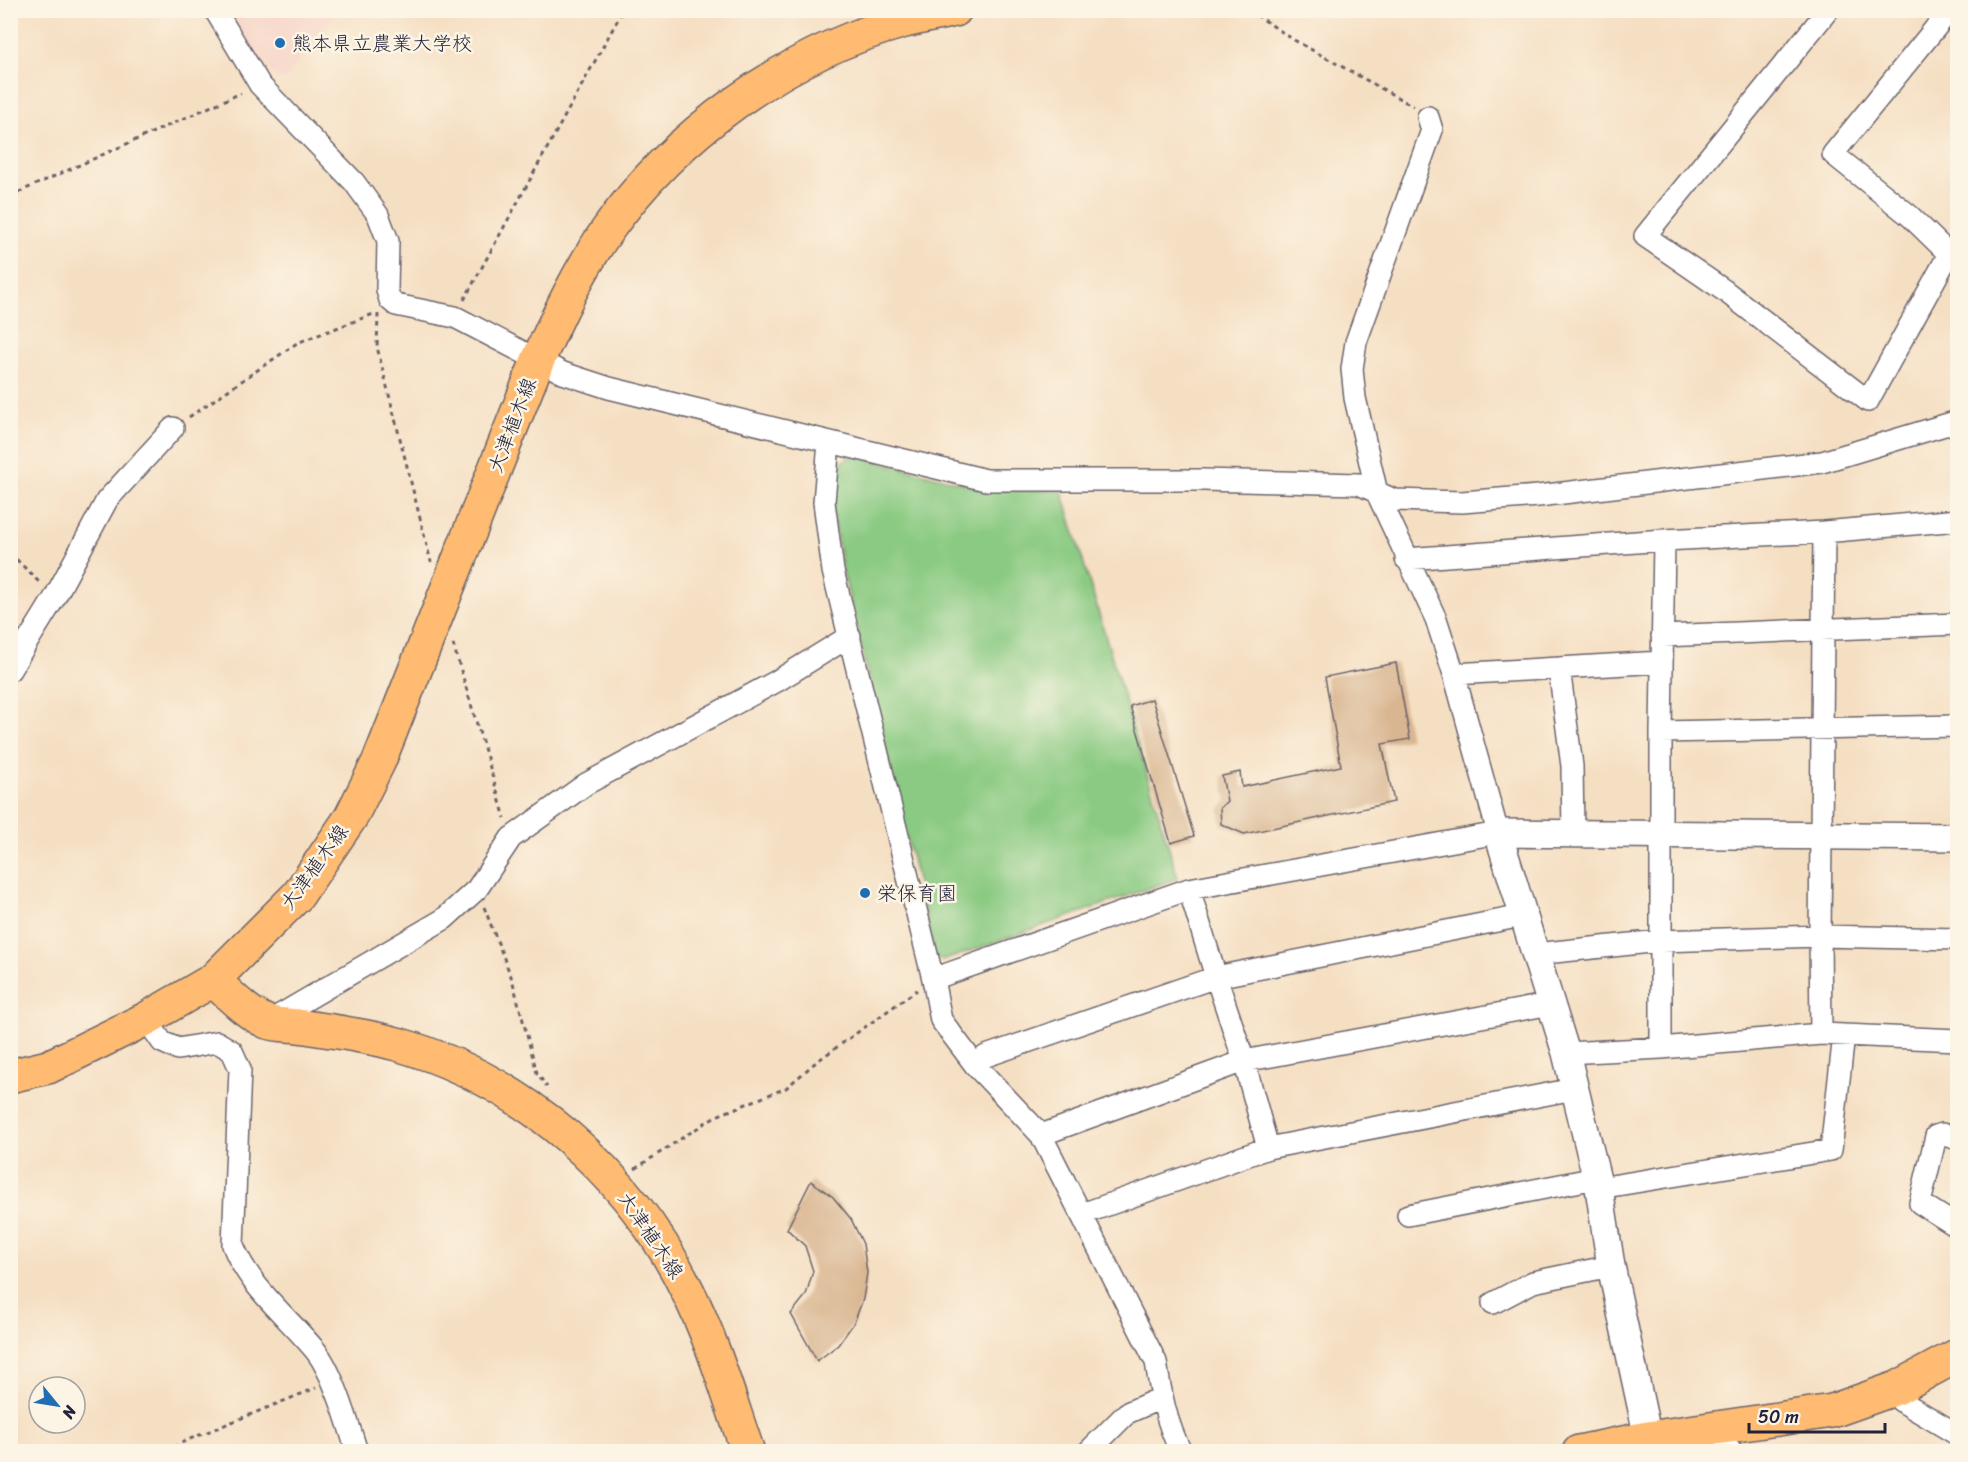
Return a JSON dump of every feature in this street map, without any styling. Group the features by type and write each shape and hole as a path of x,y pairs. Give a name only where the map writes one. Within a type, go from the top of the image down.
{"main road":[{"name":"大津植木線","path":"10,1076 48,1067 146,1019 213,980 298,895 351,817 379,761 538,360 576,280 607,230 658,168 702,129 745,96 779,74 821,53 901,22 955,10"},
{"name":"大津植木線","path":"213,980 243,1007 268,1022 355,1035 397,1044 443,1061 498,1087 547,1118 614,1180 667,1251 688,1291 723,1378 748,1452"},
{"path":"1579,1452 1648,1438 1832,1411 1890,1390 1958,1355"}],"street":[{"path":"214,10 260,85 354,182 378,215 388,241 387,290 390,300 396,305 455,317 563,373 609,388 986,480 1203,480 1359,484 1394,500 1462,502 1538,496 1822,462 1958,421"},
{"path":"1828,10 1645,236 1725,291 1868,401 1949,254 1911,216 1833,154 1950,10"},
{"path":"1428,117 1432,130 1356,342 1352,369 1355,398 1377,494 1436,619 1454,674 1522,916 1566,1053 1597,1183 1611,1266 1648,1438"},
{"path":"10,670 55,597 107,500 173,428"},
{"path":"829,442 824,502 833,571 933,979 941,1020 975,1065 1041,1135 1156,1362 1161,1398 1169,1429 1181,1452"},
{"path":"1406,559 1525,548 1824,532 1958,520"},
{"path":"1821,1034 1820,837 1824,532"},
{"path":"1661,1047 1661,662 1664,540"},
{"path":"1662,636 1958,624"},
{"path":"268,1022 444,919 477,889 511,838 586,783 777,681 850,636"},
{"path":"1454,674 1661,662"},
{"path":"1559,668 1572,766 1573,832"},
{"path":"1661,732 1958,726"},
{"path":"933,979 1189,889 1498,833 1958,837"},
{"path":"1189,889 1244,1061 1268,1148"},
{"path":"975,1065 986,1056 1216,977 1522,916"},
{"path":"1535,954 1660,941 1820,936 1958,939"},
{"path":"1041,1135 1244,1061 1551,1004"},
{"path":"146,1019 162,1042 178,1049 217,1042 232,1051 240,1069 233,1245 240,1265 316,1352 331,1381 357,1452"},
{"path":"1566,1053 1821,1034 1958,1040"},
{"path":"1408,1215 1597,1183 1831,1150 1844,1035"},
{"path":"1082,1214 1268,1148 1574,1089"},
{"path":"1958,1138 1942,1134 1936,1136 1920,1203 1958,1227"},
{"path":"1493,1303 1533,1282 1611,1266"},
{"path":"1890,1390 1900,1401 1958,1435"},
{"path":"1088,1452 1127,1413 1161,1398"},
{"path":"1707,1429 1733,1452"}],"path":[{"path":"455,317 623,10"},
{"path":"1249,10 1294,39 1420,110 1428,117"},
{"path":"10,196 260,85"},
{"path":"173,428 297,342 378,312"},
{"path":"10,554 55,597"},
{"path":"477,889 512,979 537,1073 548,1089"},
{"path":"614,1180 626,1175 714,1117 786,1088 816,1062 933,979"},
{"path":"166,1452 184,1442 331,1381"}],"shaded area":[{"name":"熊本県立農業大学校","path":"226,11 338,11 283,81 259,64"}],"green space":[{"path":"853,455 984,489 1062,491 1178,878 942,961 935,955 842,567 831,501 839,464"}],"building":[{"path":"1396,663 1410,739 1382,744 1394,802 1244,834 1221,824 1220,808 1227,801 1222,776 1240,772 1242,787 1341,766 1325,677"},
{"path":"1152,699 1194,836 1171,843 1130,706"},
{"path":"811,1181 833,1197 851,1219 863,1244 867,1273 863,1299 854,1323 838,1345 817,1361 791,1314 806,1295 813,1271 805,1246 787,1229"}],"place":[{"name":"熊本県立農業大学校","path":"280,43"},
{"name":"栄保育園","path":"865,893"}]}
